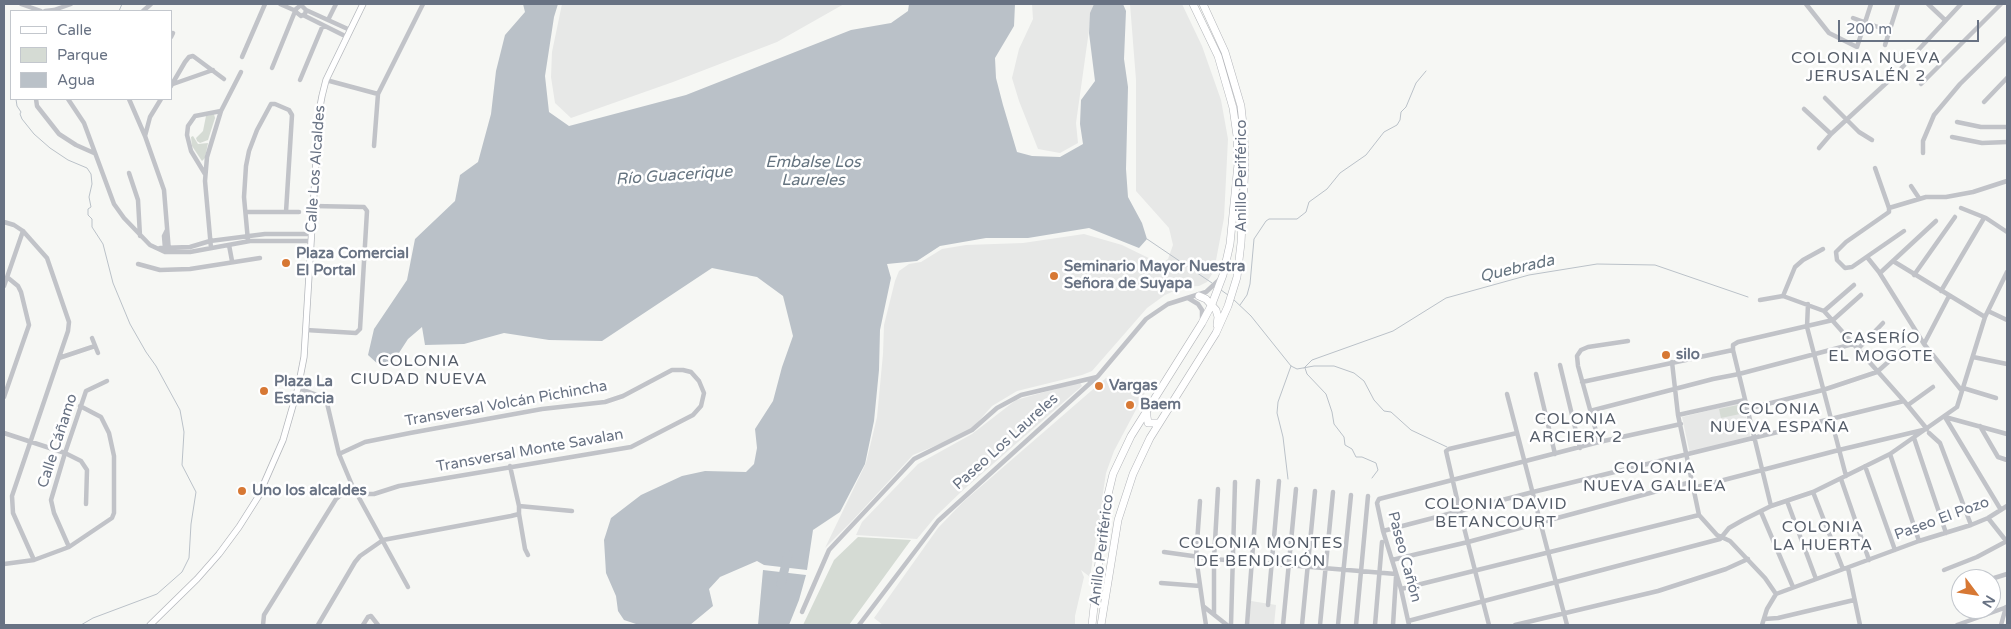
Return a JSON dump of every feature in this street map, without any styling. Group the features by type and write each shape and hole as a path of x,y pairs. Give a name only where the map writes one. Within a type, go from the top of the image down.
{"highway":[{"name":"Anillo Periférico","path":"1092,625 1108,494 1122,453 1146,410 1202,323 1212,304 1223,276 1230,244 1238,164 1233,108 1218,56 1193,4"},
{"name":"Anillo Periférico","path":"1101,625 1118,520 1138,461 1158,424 1216,333 1228,306 1237,277 1241,243 1245,165 1241,106 1224,52 1203,4"},
{"path":"1199,296 1212,304 1218,317 1216,333"},
{"path":"1146,410 1148,423 1158,424"}],"main road":[{"name":"Calle Los Alcaldes","path":"150,625 197,579 239,527 272,468 283,440 298,388 306,330 319,112 326,80 363,4"}],"street":[{"path":"20,4 31,6"},
{"path":"48,10 71,4"},
{"path":"242,57 265,4"},
{"path":"280,4 299,7 350,30"},
{"path":"328,20 336,4"},
{"path":"374,146 378,94 423,4"},
{"path":"1806,4 1829,33 1857,47 1871,4"},
{"path":"1885,44 1898,4"},
{"path":"1928,4 1945,20"},
{"path":"1819,148 1831,134 1848,121 1895,75 1961,4"},
{"path":"1921,84 2001,4"},
{"path":"299,7 300,16 347,37"},
{"path":"299,7 303,16"},
{"path":"272,68 299,7"},
{"path":"1853,18 1889,31"},
{"path":"300,80 323,26"},
{"path":"1923,153 1923,141 1934,115 1960,84 2007,38"},
{"path":"172,85 189,57 197,58 224,79"},
{"path":"172,85 213,70"},
{"path":"211,248 205,174 210,146 221,111 241,72"},
{"path":"1984,102 2007,78"},
{"path":"326,80 378,94"},
{"path":"1825,98 1859,132 1872,140"},
{"path":"36,100 37,106 59,134 76,145 94,153"},
{"path":"69,100 84,124 114,204 124,218 150,245 158,249 190,252 229,245 247,238 311,241"},
{"path":"129,100 145,136 164,190 167,250"},
{"path":"145,136 150,118 160,100"},
{"path":"247,238 246,166 249,151 268,106 275,104 289,110 292,115 286,212"},
{"path":"1804,109 1831,134"},
{"path":"205,174 191,151 187,135 188,126 195,116 221,111"},
{"path":"1957,122 1981,127 2007,127"},
{"path":"1952,137 1982,143 2007,142"},
{"path":"1875,168 1889,212 1846,242 1836,254 1838,263 1848,269 1904,231"},
{"path":"129,173 138,200 140,236"},
{"path":"1889,208 1919,198 1946,197 1973,192 2007,182"},
{"path":"1911,186 1919,198"},
{"path":"306,330 356,333 360,329 368,211 364,207 313,206"},
{"path":"1961,208 1984,218 2007,232"},
{"path":"246,212 299,212"},
{"path":"1914,275 1955,217"},
{"path":"1941,291 1984,218"},
{"path":"1880,273 1936,221"},
{"path":"4,222 14,225 23,231 47,258 67,313 69,327 12,496 11,505 13,513 34,560"},
{"path":"4,286 23,231"},
{"path":"167,250 210,241 247,238 265,234 311,234"},
{"path":"229,245 232,261"},
{"path":"1784,296 1795,267 1803,260 1823,249"},
{"path":"1867,257 1880,273 1924,344 1963,390 1996,398"},
{"path":"138,264 160,270 190,269 260,258"},
{"path":"1893,261 1985,317"},
{"path":"1408,623 1723,537 1729,528 1771,506 1812,492 1890,454 1928,431 1957,406 1985,317 2007,272"},
{"name":"Paseo Los Laureles","path":"860,624 938,521 1098,376 1146,318 1161,307 1199,296 1214,287 1223,276"},
{"path":"4,397 29,325 21,292 18,286 7,277"},
{"path":"1824,311 1854,285"},
{"path":"1760,300 1784,296 1824,311 1833,320 1857,350 1940,443 1971,525"},
{"path":"1771,506 1733,345 1738,342 1833,320 1861,296"},
{"path":"1924,344 1949,296"},
{"path":"1187,298 1198,304 1202,310 1202,323"},
{"path":"1808,304 1807,327 1839,450 1844,478 1869,560"},
{"path":"1988,311 2007,320"},
{"path":"1857,350 1884,323"},
{"path":"92,338 98,354"},
{"path":"1599,442 1582,382 1577,356 1581,350 1628,341"},
{"path":"1590,412 1676,388 1739,374 1853,344"},
{"path":"59,358 95,346"},
{"path":"1747,409 1823,390 1877,372 1904,348"},
{"path":"1582,382 1733,350"},
{"path":"1973,357 2007,364"},
{"path":"1672,362 1678,415 1699,515 1717,534 1730,541 1748,559 1776,594 1766,609 1762,625"},
{"path":"1560,365 1580,448"},
{"name":"Transversal Volcán Pichincha","path":"339,454 365,442 410,433 542,408 605,402 623,396 672,370 691,372 699,381"},
{"path":"1536,374 1556,454"},
{"path":"802,612 829,550 914,459 972,430 997,408 1021,396 1098,376"},
{"name":"Calle Cáñamo","path":"69,547 54,513 52,500 80,406 89,389 107,381"},
{"name":"Transversal Monte Savalan","path":"358,494 374,494 400,486 510,466 609,453 631,448 693,415 701,406 704,393 699,381"},
{"path":"1383,531 1687,454 1906,403 1933,387"},
{"path":"298,388 320,396 327,403 339,454 352,485 408,587"},
{"path":"1507,394 1567,625"},
{"path":"1678,415 1746,400"},
{"path":"4,564 34,560 69,547 112,518 114,513 114,456 109,433 101,417 80,406"},
{"path":"1945,417 2007,434"},
{"path":"1945,417 2001,510"},
{"path":"1453,482 1599,442 1681,424"},
{"path":"1980,426 1998,457 2007,460"},
{"path":"1693,488 1839,450 1928,431"},
{"path":"4,433 65,453 81,461 86,467 86,504"},
{"path":"1489,625 1460,512 1447,450 1518,433"},
{"path":"1914,438 1946,533"},
{"path":"1890,454 1919,541"},
{"path":"510,466 519,506 525,549 528,555"},
{"path":"1865,466 1895,550"},
{"path":"1247,625 1258,481"},
{"path":"1268,605 1279,481"},
{"path":"1229,625 1235,482"},
{"name":"Paseo Cañón","path":"1408,623 1402,589 1383,531 1377,503 1382,497 1453,482"},
{"path":"1392,560 1468,542 1692,482"},
{"path":"264,625 264,616 336,499 352,485"},
{"path":"1214,614 1214,559 1218,489"},
{"path":"1283,625 1296,489"},
{"path":"1302,625 1315,491"},
{"path":"1320,625 1333,492"},
{"path":"1812,492 1845,569 1860,625"},
{"path":"1338,625 1351,496"},
{"path":"1356,625 1368,496"},
{"path":"1200,501 1196,557 1206,625"},
{"path":"1788,501 1816,579"},
{"path":"519,506 572,510"},
{"name":"Paseo El Pozo","path":"1776,594 1919,541 1971,525 1988,518 2007,506"},
{"path":"1761,512 1793,587"},
{"path":"318,625 355,562 360,556 383,540 519,514"},
{"path":"1402,589 1699,515"},
{"path":"1944,570 2007,542 1988,518"},
{"path":"1375,625 1382,542"},
{"path":"1164,552 1214,559 1396,574 1393,625"},
{"path":"1515,625 1658,591 1726,569 1748,559"},
{"path":"1161,583 1200,586"},
{"path":"1764,620 1854,600"},
{"path":"1203,606 1229,625"},
{"path":"2002,625 2007,607"},
{"path":"363,625 368,617 371,616 378,625"},
{"path":"1957,625 1974,619"}],"shaded area":[{"path":"562,4 844,4 777,42 673,82 571,118 555,103 551,77 552,52"},
{"path":"1032,4 1094,4 1076,123 1078,143 1060,153 1038,149 1012,78 1019,49 1033,19"},
{"name":"Seminario Mayor Nuestra Señora de Suyapa","path":"1130,4 1182,4 1202,46 1221,100 1228,139 1224,218 1214,271 1207,282 1199,286 1183,287 1165,295 1147,308 1092,371 1017,391 992,406 969,432 913,455 825,548 866,463 877,417 884,325 899,271 909,264 921,262 942,249 966,245 1023,243 1084,234 1122,245 1161,264 1168,259 1173,245 1169,228 1136,191 1136,80"},
{"path":"1106,378 1148,387 1114,451 1106,473 1090,577 1081,570 1084,577 1075,616 1075,625 883,625 874,618 938,528 963,502"},
{"path":"1080,382 1082,386 961,492 936,516 917,539 856,535 862,522 918,464 972,434 1016,400"},
{"path":"1743,402 1751,440 1690,454 1682,417"},
{"path":"1251,601 1276,605 1274,625 1249,625"}],"green space":[{"path":"214,114 215,118 208,140 200,143 196,138 203,131 206,116"},
{"path":"193,136 198,144 208,143 205,158 202,161 192,146 191,137"},
{"path":"1738,405 1740,414 1721,418 1719,409"},
{"path":"858,537 911,540 849,625 803,625 834,560"}],"water":[{"name":"Embalse Los Laureles","path":"523,4 558,4 554,17 545,76 549,112 569,126 686,95 851,30 891,23 908,11 909,4 1015,4 1014,26 995,58 996,78 1003,105 1017,152 1032,156 1060,157 1083,144 1080,124 1081,100 1095,81 1089,33 1090,13 1094,4 1123,4 1126,11 1124,59 1128,87 1126,169 1128,197 1142,223 1147,239 1139,248 1089,228 1028,238 986,238 940,246 917,261 887,264 891,278 880,330 879,370 874,421 865,464 840,512 813,530 807,570 764,565 757,561 720,577 709,589 713,606 690,625 639,625 624,620 618,611 616,596 606,573 604,540 611,518 641,495 682,476 705,471 746,472 754,464 757,448 755,429 773,401 793,336 783,296 757,277 712,268 602,341 549,340 504,333 464,344 425,345 422,327 408,339 395,359 380,366 368,355 374,329 407,280 415,239 455,201 460,175 478,162 491,114 496,71 505,35 525,12"},
{"path":"763,570 806,575 789,625 758,625"}],"waterway":[{"path":"119,10 122,4"},
{"path":"1240,305 1247,295 1250,284 1254,239 1266,221 1269,219 1297,219 1306,212 1309,202 1327,189 1340,173 1366,155 1384,132 1397,125 1401,112 1406,107 1416,83 1426,71"},
{"path":"16,100 22,119 34,134 68,160 87,168 91,174 92,184 89,197 91,207 88,209 88,215 92,219 92,227 103,244 113,283 130,324 180,410 184,432 182,465 196,492 191,524 189,558 182,572 157,594 93,618 81,625"},
{"path":"1147,239 1212,283"},
{"name":"Quebrada","path":"1304,368 1312,360 1393,331 1446,298 1529,275 1597,264 1655,265 1748,297"},
{"path":"1221,290 1228,295"},
{"path":"1233,299 1251,316 1291,366 1297,369 1314,366 1334,366 1354,373 1364,381 1374,400 1384,411 1391,412 1411,430 1447,447"},
{"path":"1288,479 1283,437 1277,413 1278,402 1291,366"},
{"path":"1305,368 1307,374 1326,394 1334,424 1344,437 1345,445 1352,449 1356,457 1362,457 1376,463 1378,470 1372,478"},
{"name":"Río Guacerique","path":"781,584 788,555"}],"place":[{"name":"Plaza Comercial El Portal","path":"286,263"},
{"name":"Seminario Mayor Nuestra Señora de Suyapa","path":"1054,276"},
{"name":"silo","path":"1666,355"},
{"name":"Vargas","path":"1099,386"},
{"name":"Plaza La Estancia","path":"264,391"},
{"name":"Baem","path":"1130,405"},
{"name":"Uno los alcaldes","path":"242,491"}],"district":[{"name":"COLONIA NUEVA JERUSALÉN 2","path":"1866,68"},
{"name":"CASERÍO EL MOGOTE","path":"1881,348"},
{"name":"COLONIA CIUDAD NUEVA","path":"419,371"},
{"name":"COLONIA NUEVA ESPAÑA","path":"1780,419"},
{"name":"COLONIA ARCIERY 2","path":"1576,429"},
{"name":"COLONIA NUEVA GALILEA","path":"1655,478"},
{"name":"COLONIA DAVID BETANCOURT","path":"1496,514"},
{"name":"COLONIA LA HUERTA","path":"1823,537"},
{"name":"COLONIA MONTES DE BENDICIÓN","path":"1261,553"}]}
